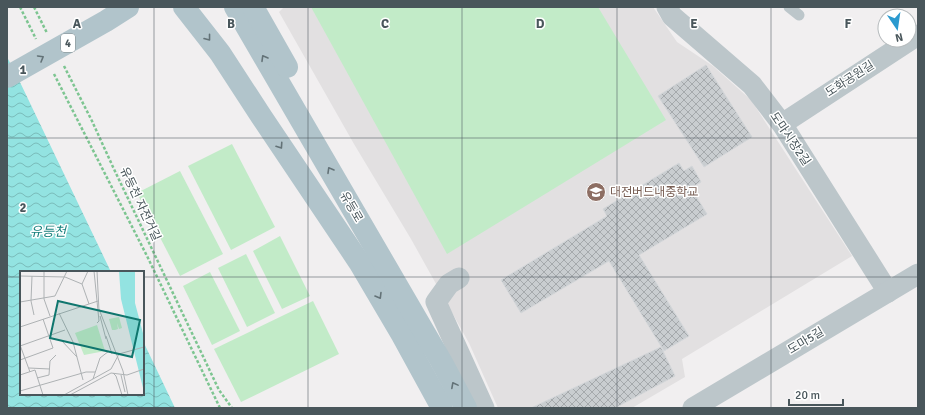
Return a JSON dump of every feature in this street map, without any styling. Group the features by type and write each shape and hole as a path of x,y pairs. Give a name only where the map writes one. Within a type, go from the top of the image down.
{"main road":[{"name":"4","path":"7,78 128,7"},
{"path":"184,7 220,53 359,262 402,335 442,408"},
{"path":"218,7 312,170 359,262"},
{"name":"유등로","path":"235,7 441,361 466,408"},
{"path":"258,9 422,304 441,361"}],"street":[{"name":"도마시장2길","path":"667,7 672,16 752,85 782,124 888,292"},
{"name":"도화공원길","path":"782,124 918,35"},
{"name":"도마5길","path":"693,408 918,274"},
{"path":"460,278 449,284 436,302 484,408"}],"lane":[{"path":"789,7 799,15"}],"path":[{"path":"20,7 37,42"},
{"path":"34,7 48,34"},
{"name":"유등천 자전거길","path":"61,61 92,121 219,390 232,408"},
{"path":"51,69 147,256 220,408"}],"shaded area":[{"name":"대전버드내중학교","path":"284,7 653,7 677,42 713,66 751,100 852,256 682,359 685,377 632,408 498,408 469,343 411,239 354,144 279,12"}],"green space":[{"path":"311,7 598,7 666,120 447,254"},
{"path":"232,144 275,227 231,250 188,166"},
{"path":"180,171 223,254 180,276 137,193"},
{"path":"280,236 310,296 282,309 253,251"},
{"path":"246,254 275,313 247,327 218,268"},
{"path":"210,272 240,331 212,345 183,286"},
{"path":"313,301 339,354 241,402 214,349"}],"water":[{"name":"유등천","path":"7,57 111,271 20,271 20,395 144,395 144,343 175,408 7,408"}],"building":[{"path":"706,65 752,137 704,167 658,96"},
{"path":"679,163 684,171 692,166 701,182 691,188 707,214 639,255 689,336 664,351 609,261 521,313 501,280 607,216 603,209"},
{"path":"661,347 675,376 615,408 531,408"}],"place":[{"name":"대전버드내중학교","path":"596,192"}]}
